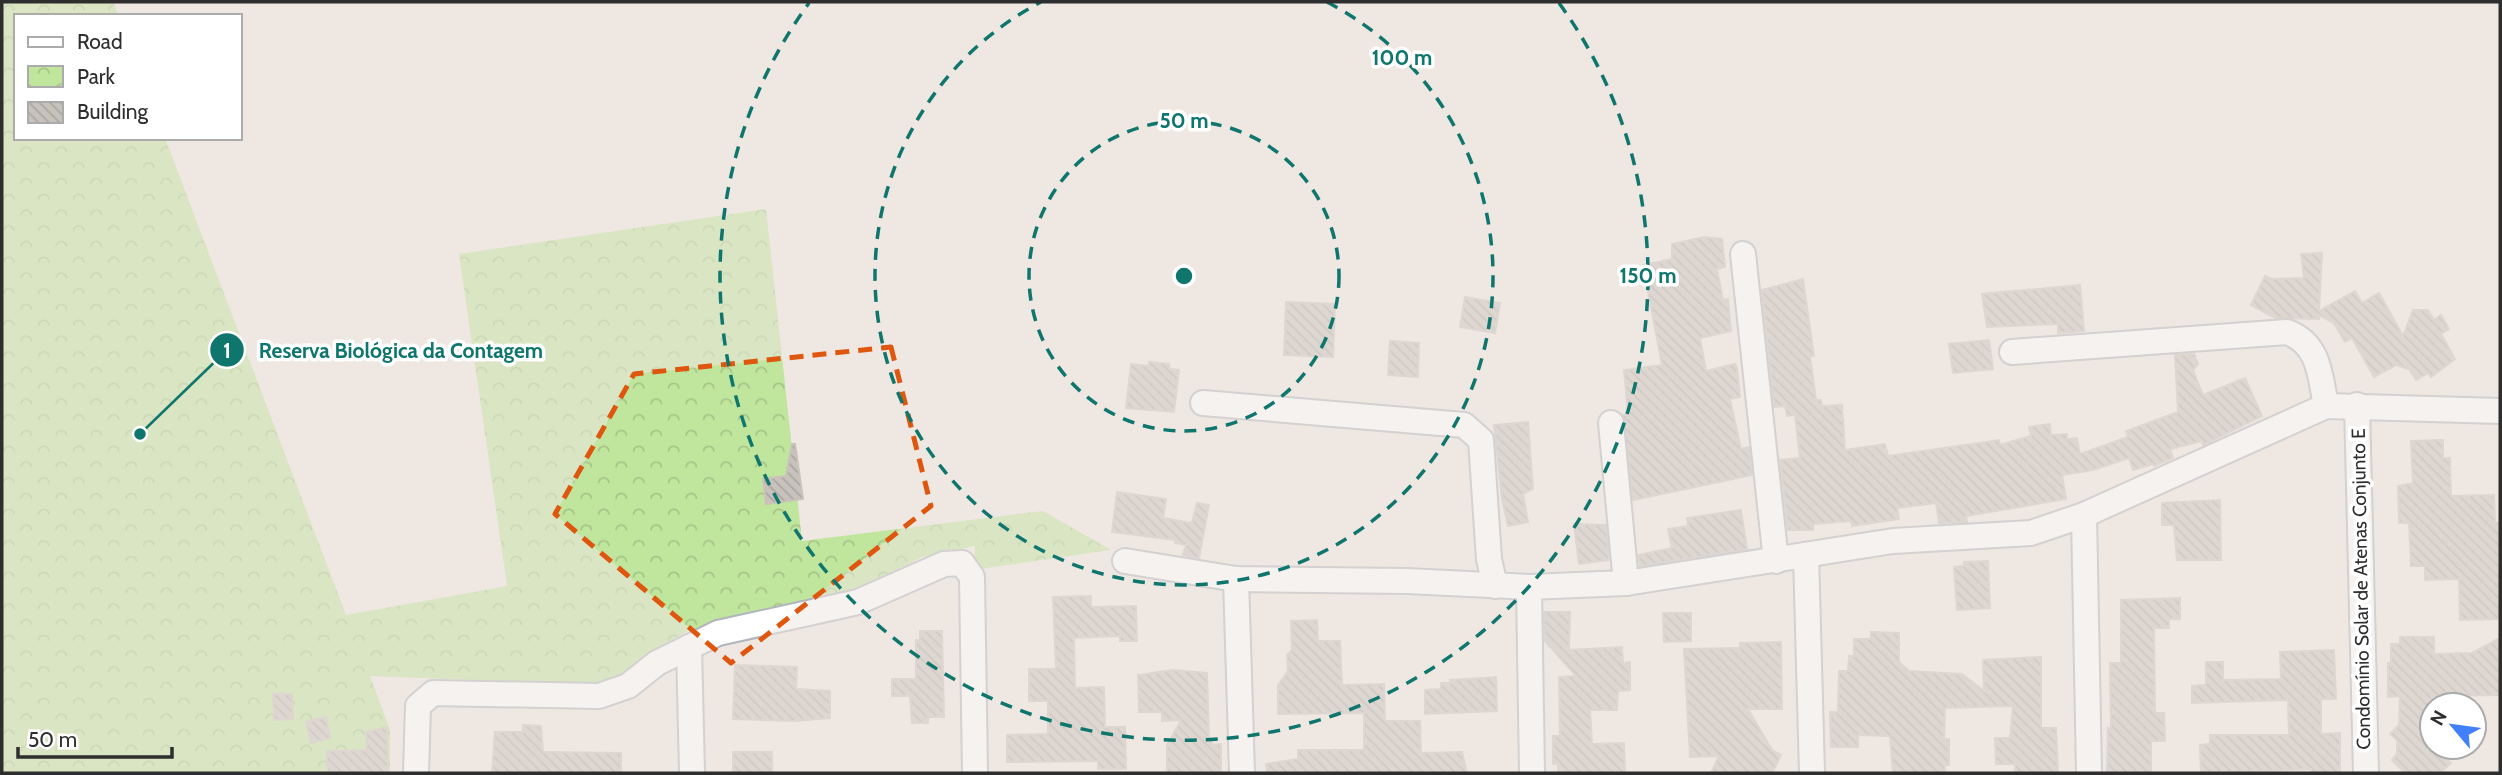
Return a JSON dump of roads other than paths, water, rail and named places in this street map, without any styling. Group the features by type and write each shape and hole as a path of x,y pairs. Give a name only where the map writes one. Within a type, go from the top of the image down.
{"street":[{"path":"1743,254 1776,561"},
{"path":"2012,352 2287,332 2308,344 2316,354 2326,406"},
{"path":"1203,403 1464,425 1480,440 1489,559 1495,586"},
{"name":"Condomínio Solar de Atenas Conjunto E","path":"2357,405 2365,773"},
{"path":"1125,561 1236,579 1407,581 1529,587 1626,583 1893,541 2031,533 2084,515 2326,406 2500,411"},
{"path":"1611,423 1626,583"},
{"path":"2084,515 2089,773"},
{"path":"1806,555 1812,773"},
{"path":"416,773 418,706 433,692 598,696 628,686 657,663 718,633 858,602 944,564 962,562 972,577 975,773"},
{"path":"1236,579 1242,773"},
{"path":"1529,587 1532,773"},
{"path":"689,647 692,773"}],"place":[{"name":"Reserva Biológica da Contagem","path":"140,434"}]}
